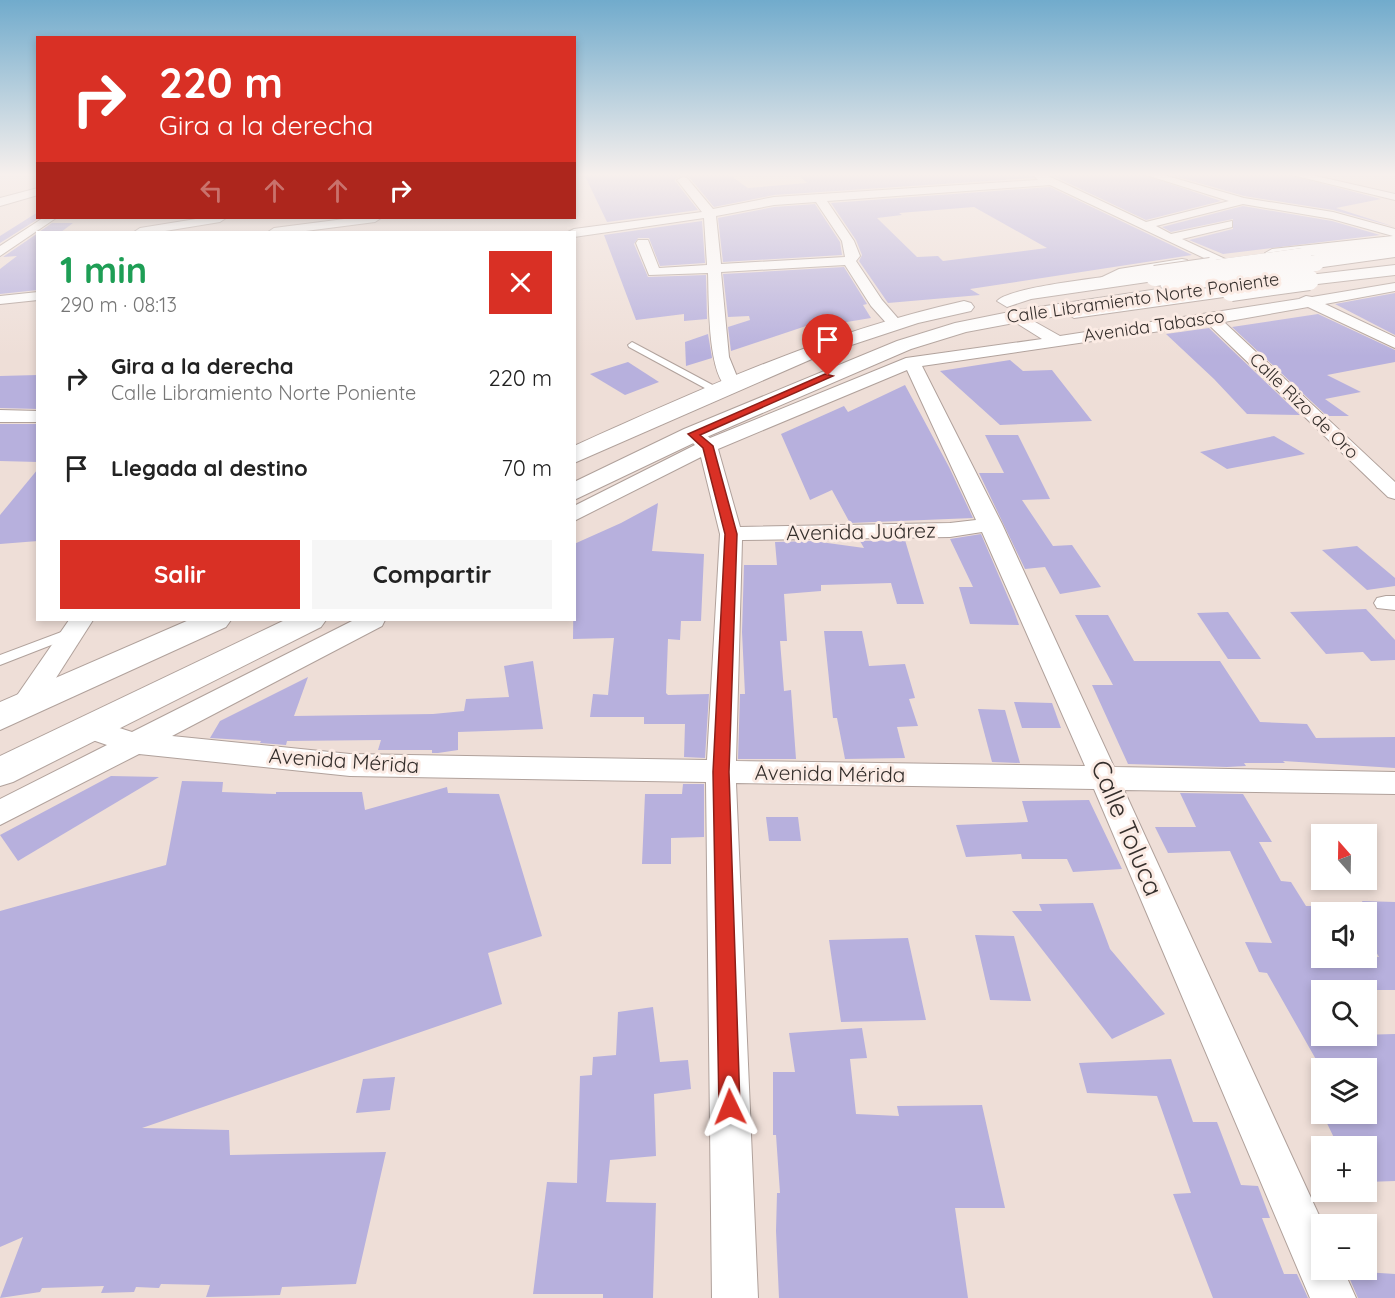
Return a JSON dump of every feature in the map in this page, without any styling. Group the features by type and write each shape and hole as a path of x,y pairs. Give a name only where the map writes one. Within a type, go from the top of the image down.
{"main road":[{"name":"Calle Libramiento Norte Poniente","path":"962,327 1023,321 1231,291 1395,246"},
{"name":"Calle Libramiento Norte Poniente","path":"576,491 908,354 962,327 1198,289 1395,252"},
{"name":"Calle Libramiento Norte Poniente","path":"1007,301 1028,294 1109,283 1395,263"},
{"name":"Calle Libramiento Norte Poniente","path":"1314,268 1395,270"},
{"name":"Calle Libramiento Norte Poniente","path":"576,455 824,344 894,322 940,311 1163,279"},
{"path":"11,712 212,621"},
{"path":"0,772 307,621"}],"street":[{"path":"0,252 25,235"},
{"path":"712,235 724,388"},
{"path":"643,243 654,272 849,261 853,256 844,235"},
{"path":"1162,235 1395,343"},
{"path":"1169,238 1183,235"},
{"path":"18,239 36,238"},
{"path":"1109,283 1105,279 1119,273 1395,240"},
{"path":"849,261 876,303 894,322"},
{"name":"Avenida Tabasco","path":"908,354 957,354 1212,319 1395,287"},
{"path":"0,300 36,296"},
{"name":"Calle Rizo de Oro","path":"1212,319 1395,493"},
{"path":"1023,321 1056,340"},
{"name":"Calle Toluca","path":"908,354 991,524 1106,778 1177,947 1333,1298"},
{"path":"0,416 36,417"},
{"path":"576,514 701,440 731,534 721,772 735,1298"},
{"name":"Avenida Juárez","path":"731,534 950,530 991,524"},
{"path":"0,813 371,621"},
{"path":"11,712 76,626"},
{"name":"Avenida Mérida","path":"88,729 134,743 350,765 1395,783"}],"lane":[{"path":"632,345 724,388"},
{"path":"0,660 76,626"}],"building":[{"path":"2,235 13,235 0,243 0,236"},
{"path":"36,235 36,290 0,294 0,269 17,256 3,257"},
{"path":"604,235 703,235 705,263 660,266 649,238 638,238 634,244 648,277 706,275 707,319 684,321 684,314 636,320"},
{"path":"720,235 835,235 840,242 842,255 723,262"},
{"path":"852,235 894,235 917,257 938,256 943,261 1047,248 1023,235 1149,235 1192,255 970,289 980,295 888,303 859,261 862,255"},
{"path":"1211,235 1380,235 1223,254 1189,240"},
{"path":"844,267 867,304 863,305 871,318 810,328 809,325 731,351 728,327 750,320 749,316 728,317 723,274"},
{"path":"1395,293 1395,335 1335,304"},
{"path":"1318,314 1395,350 1395,362 1327,375 1361,392 1325,399 1349,416 1327,416 1232,327"},
{"path":"1209,328 1300,415 1247,414 1166,334"},
{"path":"708,334 712,358 686,366 685,342"},
{"path":"1010,360 1023,371 1052,370 1092,421 1000,425 940,371"},
{"path":"628,362 659,382 625,395 590,374"},
{"path":"36,375 36,409 0,408 0,376"},
{"path":"905,385 949,467 973,518 850,523 832,490 810,500 781,434 844,406 848,412"},
{"path":"0,424 36,424 36,462 0,461"},
{"path":"985,435 1018,435 1050,499 1022,500 1053,546 1072,545 1101,587 1060,594 1045,567 1025,569 979,473 1004,473"},
{"path":"1274,436 1305,454 1227,469 1200,452"},
{"path":"36,471 36,541 0,544 0,515"},
{"path":"658,503 652,551 704,554 701,621 681,621 680,640 668,639 666,693 668,695 709,694 705,758 684,757 685,724 644,724 644,717 590,717 593,694 608,695 614,638 573,639 573,621 576,621 576,543"},
{"path":"981,534 1019,625 970,624 959,587 973,587 950,539"},
{"path":"905,540 924,604 897,604 891,583 821,585 821,591 784,594 787,641 780,641 784,691 791,690 796,759 738,759 740,694 745,694 742,632 744,565 777,565 775,542 813,541 864,548 860,541"},
{"path":"1357,546 1395,578 1395,586 1367,590 1322,550"},
{"path":"1366,609 1395,640 1395,660 1371,661 1363,652 1326,654 1290,612"},
{"path":"1228,612 1261,659 1228,659 1197,613"},
{"path":"1075,615 1108,615 1134,661 1220,661 1260,722 1307,724 1316,738 1395,737 1395,768 1283,761 1285,763 1244,763 1246,766 1227,767 1128,764 1092,685 1113,685"},
{"path":"824,631 862,631 869,666 905,664 915,698 909,699 918,726 897,727 905,758 845,759 837,718 833,718"},
{"path":"533,661 543,729 458,732 458,750 432,753 432,750 378,750 381,740 287,741 286,745 210,738 220,721 308,677 294,716 433,714 464,711 466,699 509,697 504,666"},
{"path":"1014,702 1052,703 1061,728 1022,728"},
{"path":"978,709 1005,710 1020,763 992,762"},
{"path":"111,776 159,777 18,861 0,835"},
{"path":"182,781 223,782 222,792 276,794 276,792 362,792 365,810 447,787 448,793 499,794 542,936 488,953 502,1004 142,1128 229,1130 230,1155 386,1152 356,1284 282,1287 280,1295 206,1297 210,1285 161,1284 159,1288 136,1287 134,1292 101,1293 104,1286 42,1288 40,1292 0,1298 23,1237 0,1247 0,911 166,865"},
{"path":"683,784 704,784 704,837 671,838 671,864 642,864 645,794 682,794"},
{"path":"1180,793 1243,794 1272,842 1259,842 1281,881 1291,882 1306,906 1311,906 1311,968 1377,968 1377,957 1379,957 1377,954 1377,902 1362,901 1395,902 1395,990 1377,990 1377,980 1311,980 1311,1046 1377,1046 1377,1034 1395,1034 1395,1181 1377,1182 1377,1136 1333,1136 1327,1124 1377,1124 1377,1058 1315,1058 1267,973 1259,972 1245,942 1272,943 1230,851 1168,853 1155,827 1196,827"},
{"path":"1089,800 1122,869 1073,872 1067,859 1022,859 1021,854 966,857 956,825 1028,822 1022,801"},
{"path":"766,817 798,817 801,841 769,841"},
{"path":"1093,903 1110,949 1165,1014 1112,1039 1012,911 1042,911 1039,904"},
{"path":"975,935 1014,936 1031,1001 990,1000"},
{"path":"908,938 926,1020 841,1022 829,940"},
{"path":"653,1007 660,1062 688,1060 691,1089 654,1094 656,1156 610,1160 606,1202 656,1203 653,1298 603,1298 603,1294 533,1294 547,1182 577,1183 580,1076 592,1075 593,1057 616,1055 618,1012"},
{"path":"862,1028 867,1058 850,1059 856,1114 899,1116 897,1106 982,1105 1005,1208 955,1208 968,1298 779,1298 776,1231 777,1193 780,1193 776,1135 773,1135 773,1072 795,1072 789,1033"},
{"path":"1171,1059 1193,1122 1217,1122 1241,1185 1258,1186 1270,1218 1262,1218 1284,1274 1297,1274 1308,1298 1213,1298 1173,1194 1191,1193 1157,1096 1087,1093 1079,1063"},
{"path":"395,1077 390,1110 356,1113 363,1079"},
{"path":"1377,1273 1395,1274 1395,1298 1358,1298 1350,1280 1377,1280"}],"route":[{"path":"730,1107 721,772 731,534 708,446 693,434 828,376"}]}
